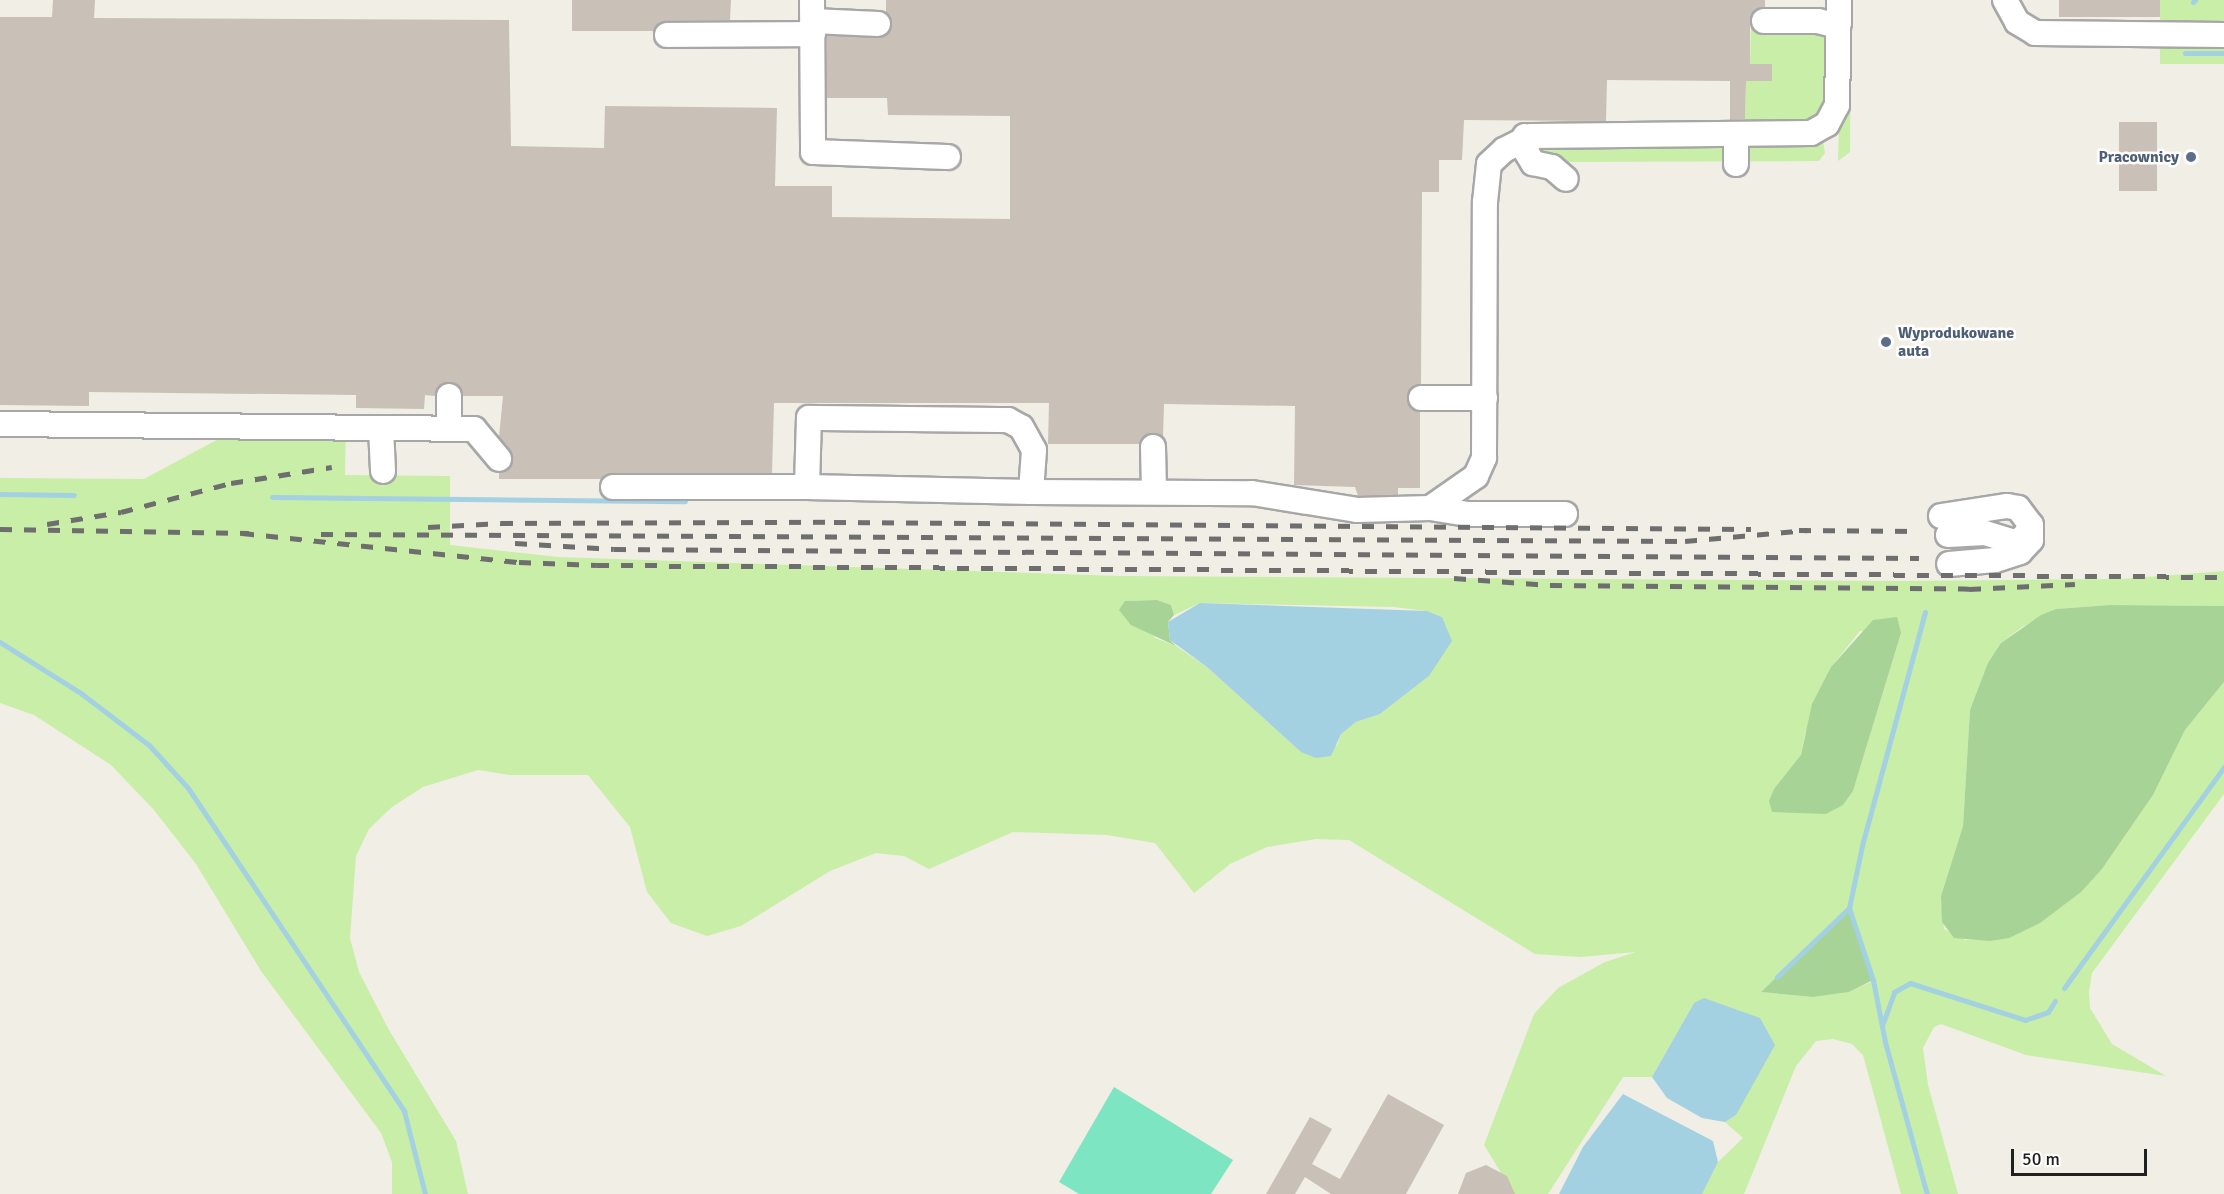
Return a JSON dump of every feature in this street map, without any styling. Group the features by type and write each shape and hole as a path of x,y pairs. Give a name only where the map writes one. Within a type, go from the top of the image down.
{"lane":[{"path":"1430,508 1476,476 1484,458 1485,180 1489,164 1525,136 1736,137 1811,133 1827,124 1837,105 1839,0"},
{"path":"2005,0 2017,22 2035,33 2224,35"},
{"path":"813,18 813,152 948,157"},
{"path":"667,35 813,18 878,24"},
{"path":"1764,21 1818,21 1838,26"},
{"path":"1525,136 1527,153 1533,163 1552,167 1566,179"},
{"path":"1736,137 1736,164"},
{"path":"449,396 449,428"},
{"path":"1421,398 1485,398"},
{"path":"807,487 809,418 1008,420 1021,427 1034,450 1031,492"},
{"path":"0,424 474,429 499,459"},
{"path":"381,428 383,471"},
{"path":"1152,447 1154,491"},
{"path":"613,487 807,487 1031,492 1252,493 1357,510 1430,508 1469,513 1565,514"},
{"path":"1945,526 1985,533 2014,542 2023,538 2031,525 2031,540 2020,552 1995,560 1949,564"}],"green space":[{"path":"1847,0 1851,0 1850,152 1838,161 1839,130 1846,118"},
{"path":"2160,0 2224,0 2224,64 2160,64"},
{"path":"1751,25 1827,32 1834,91 1818,118 1783,131 1750,130 1745,121 1746,81 1772,81 1772,64 1750,64"},
{"path":"1823,141 1825,153 1819,161 1552,162 1538,150 1547,143"},
{"path":"346,419 345,475 450,476 450,545 558,557 1120,576 1902,581 2121,579 2224,571 2224,606 2110,605 2056,609 2022,627 2001,643 1970,710 1963,826 1941,896 1944,929 1965,940 2009,937 2061,907 2102,869 2153,795 2185,730 2224,682 2224,794 2092,973 2089,992 2090,1008 2112,1044 2166,1076 2026,1055 1941,1024 1934,1027 1923,1048 1928,1085 1958,1194 1901,1194 1863,1055 1852,1044 1833,1039 1816,1041 1796,1066 1744,1194 1701,1194 1718,1162 1743,1138 1725,1122 1736,1115 1694,1003 1652,1077 1623,1077 1548,1194 1514,1194 1484,1145 1534,1014 1558,988 1605,962 1636,952 1580,957 1535,954 1349,840 1316,839 1267,847 1230,864 1194,893 1155,843 1107,835 1013,832 929,869 904,856 876,853 830,871 741,926 707,936 671,923 647,892 630,827 588,775 510,775 478,770 423,787 392,807 369,829 356,856 350,938 359,972 389,1030 456,1141 468,1194 392,1194 392,1162 381,1133 261,971 196,864 154,810 111,765 34,715 0,703 0,478 144,479 250,422","holes":["1157,600 1171,605 1174,615 1200,603 1394,607 1426,611 1442,617 1429,676 1380,714 1356,722 1341,734 1337,745 1301,752 1207,667 1176,646 1155,638 1125,601","1860,631 1901,633 1853,791 1843,805 1791,770 1801,755 1805,734 1831,667","1849,908 1873,981 1849,992 1813,997 1761,992"]},
{"path":"1157,600 1171,605 1174,615 1168,622 1170,640 1176,646 1131,625 1119,610 1125,601"},
{"path":"2110,605 2224,606 2224,682 2185,730 2153,795 2102,869 2081,892 2040,923 2009,938 1990,941 1954,938 1942,922 1941,896 1963,826 1970,710 1988,663 2001,643 2041,615 2056,609"},
{"path":"1897,617 1901,633 1853,791 1843,805 1826,814 1772,812 1769,801 1774,789 1801,755 1812,704 1831,667 1873,620"},
{"path":"1849,908 1873,980 1849,992 1813,997 1761,992"},
{"path":"1114,1087 1233,1160 1211,1194 1079,1194 1059,1182"}],"water":[{"path":"1200,603 1427,611 1442,617 1452,641 1429,676 1380,714 1356,722 1341,734 1331,756 1316,758 1301,752 1207,667 1170,640 1168,622"},
{"path":"1704,998 1760,1018 1775,1045 1736,1115 1725,1122 1702,1118 1667,1098 1652,1077 1694,1003"},
{"path":"1623,1094 1713,1141 1718,1162 1702,1194 1559,1194 1583,1147"}],"building":[{"path":"53,0 95,0 94,18 509,20 511,146 604,148 605,106 777,108 775,186 832,186 832,217 1010,219 1010,116 888,115 887,98 827,98 827,36 885,36 892,24 886,13 886,0 1765,0 1765,7 1756,9 1750,20 1750,64 1772,64 1772,81 1746,81 1745,119 1730,120 1730,81 1607,80 1606,121 1464,120 1462,160 1439,160 1439,192 1422,192 1421,384 1413,386 1407,397 1409,406 1420,412 1420,488 1398,488 1398,495 1358,496 1355,487 1294,485 1295,406 1164,404 1163,438 1152,433 1139,444 1048,444 1049,403 774,403 772,473 613,473 601,479 499,479 499,473 512,464 513,457 499,437 503,396 463,396 461,388 450,382 441,384 435,396 425,395 424,409 356,408 356,395 89,392 89,406 0,405 0,17 52,17"},
{"path":"572,0 731,0 730,20 667,21 654,31 572,31"},
{"path":"2059,0 2160,0 2160,17 2059,17"},
{"path":"2119,122 2157,122 2157,191 2119,191"},
{"path":"1388,1094 1444,1125 1406,1194 1331,1194 1305,1177 1295,1194 1266,1194 1310,1117 1332,1129 1312,1164 1340,1179"},
{"path":"1486,1165 1507,1176 1515,1194 1458,1194 1466,1173"}],"waterway":[{"path":"2185,53 2224,53"},
{"path":"0,494 74,495"},
{"path":"272,497 685,501"},
{"path":"1925,612 1863,841 1849,908 1873,980 1885,1042 1927,1194"},
{"path":"0,642 82,694 149,745 188,788 404,1111 425,1194"},
{"path":"2064,988 2224,767"},
{"path":"1777,977 1849,908"},
{"path":"1883,1023 1894,992 1910,983 2025,1020 2048,1012 2055,1001"}],"railway":[{"path":"47,524 121,512 231,483 332,467"},
{"path":"428,527 501,523 834,522 1751,529"},
{"path":"0,529 249,533"},
{"path":"1799,530 1919,531"},
{"path":"321,534 1685,541 1808,530"},
{"path":"242,533 519,562 597,565 2224,577"},
{"path":"515,543 614,549 1919,558"},
{"path":"1454,578 1550,585 1969,589 2075,584"}],"place":[{"name":"Pracownicy","path":"2191,157"},
{"name":"Wyprodukowane auta","path":"1886,342"}]}
